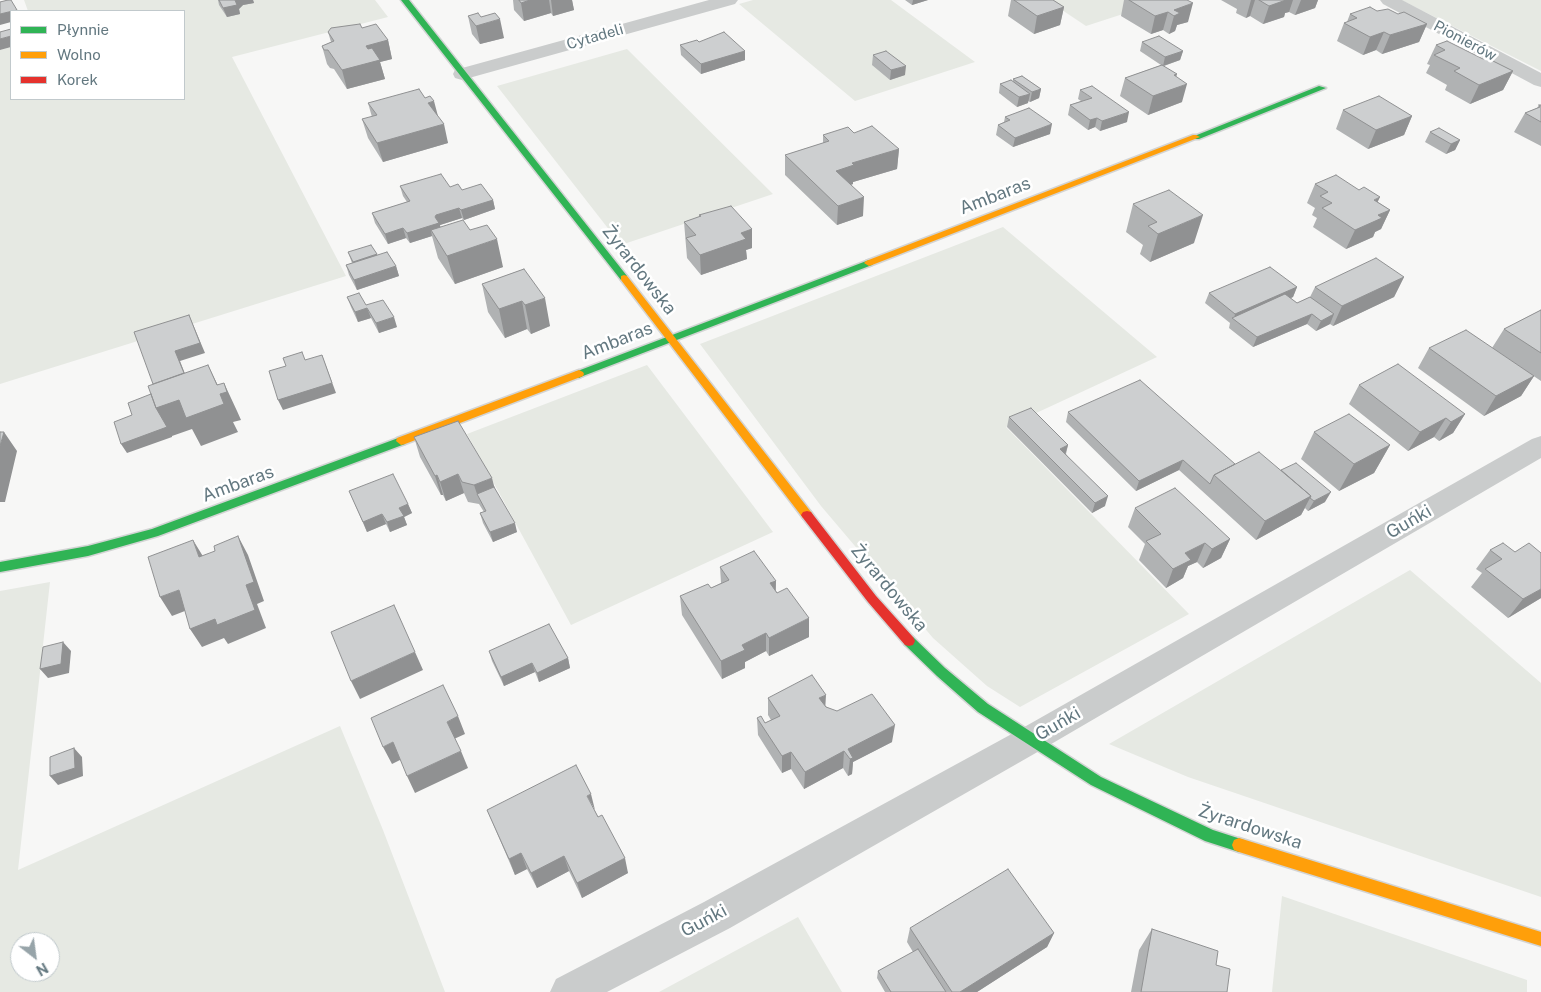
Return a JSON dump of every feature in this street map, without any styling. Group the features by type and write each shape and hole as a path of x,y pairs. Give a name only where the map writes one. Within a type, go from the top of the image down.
{"street":[{"name":"Żyrardowska","path":"405,0 672,339 872,598 902,634 941,672 983,708 1096,781 1210,836 1325,870 1541,939"},
{"name":"Cytadeli","path":"462,74 729,0"},
{"name":"Pionierów","path":"1389,0 1541,81"},
{"name":"Ambaras","path":"0,567 88,552 214,512 672,339 1322,88"},
{"name":"Guńki","path":"569,992 726,910 1030,740 1541,446"}],"shaded area":[{"path":"24,0 375,0 388,17 232,57 346,276 0,384 0,50 10,47 10,100 185,100 185,10 28,10"},
{"path":"753,0 891,0 975,62 855,101 739,4"},
{"path":"1047,0 1166,0 1086,26"},
{"path":"1401,0 1541,0 1541,71"},
{"path":"627,49 773,194 621,245 497,86"},
{"path":"1003,227 1157,357 1006,427 1189,614 1020,707 987,686 933,638 821,506 700,344"},
{"path":"647,365 773,532 571,625 467,434"},
{"path":"1410,570 1541,683 1541,897 1188,777 1109,744"},
{"path":"50,582 18,870 340,726 383,830 445,992 0,992 0,591"},
{"path":"1282,896 1527,980 1527,992 1272,992"},
{"path":"798,917 842,992 659,992"}],"building":[{"path":"11,0 17,10 10,10 10,12 0,14 0,2"},
{"path":"219,0 235,0 237,5 223,8"},
{"path":"519,0 530,0 521,3"},
{"path":"1014,0 1053,0 1064,7 1037,16"},
{"path":"1129,0 1187,0 1193,3 1174,10 1180,13 1174,16 1168,12 1155,16"},
{"path":"1259,0 1286,0 1269,6"},
{"path":"1370,7 1377,11 1388,9 1398,14 1404,12 1427,24 1390,35 1384,32 1370,37 1344,23 1357,18 1350,14"},
{"path":"478,13 481,17 495,13 500,19 476,26 468,16"},
{"path":"360,24 362,28 376,24 388,40 366,46 368,49 372,48 380,60 342,70 328,50 324,50 322,46 334,41 328,32 331,28"},
{"path":"10,29 10,36 0,39 0,32"},
{"path":"724,32 745,51 701,64 680,45 697,40 699,42"},
{"path":"1159,36 1183,51 1165,57 1142,42"},
{"path":"1447,41 1513,71 1479,85 1454,71 1460,68 1434,55 1445,50 1436,45"},
{"path":"886,51 906,66 891,70 873,55"},
{"path":"1162,65 1177,74 1174,75 1187,84 1153,96 1125,78"},
{"path":"1022,76 1041,89 1032,92 1013,79"},
{"path":"1011,80 1030,94 1019,97 1000,84"},
{"path":"1092,86 1129,112 1102,121 1097,118 1090,120 1070,105 1092,98 1080,90"},
{"path":"419,89 425,98 430,96 434,101 428,103 444,124 377,143 362,119 377,115 368,103"},
{"path":"1379,96 1412,116 1376,130 1343,110"},
{"path":"1539,105 1541,105 1541,122 1525,113 1540,107"},
{"path":"1029,108 1052,124 1015,138 998,125 1010,120 1005,117"},
{"path":"872,126 899,149 852,163 854,165 836,171 864,197 838,206 785,155 829,141 823,135 848,127 854,133"},
{"path":"1439,128 1460,140 1451,144 1430,132"},
{"path":"441,174 450,187 458,184 462,190 481,184 493,200 461,210 459,208 436,215 435,217 439,223 407,233 403,228 385,234 372,213 410,201 400,186"},
{"path":"1336,175 1359,190 1364,187 1380,197 1374,200 1390,210 1378,215 1382,218 1355,230 1322,208 1332,203 1320,196 1328,192 1315,184"},
{"path":"1169,190 1203,215 1158,234 1148,226 1157,222 1133,204"},
{"path":"731,206 752,229 741,233 746,239 700,255 686,238 696,235 684,222 701,216 699,215"},
{"path":"463,220 470,230 487,225 497,239 447,256 431,230"},
{"path":"371,245 377,254 353,262 348,252"},
{"path":"387,252 396,266 354,280 346,265"},
{"path":"1376,258 1404,277 1342,306 1315,287"},
{"path":"1270,267 1297,287 1235,314 1209,293"},
{"path":"524,269 545,298 525,305 522,301 499,309 482,284"},
{"path":"359,293 366,305 383,300 394,317 376,323 367,308 355,312 347,297"},
{"path":"1285,294 1297,303 1310,297 1334,314 1321,321 1312,314 1257,337 1232,318"},
{"path":"1541,310 1541,353 1504,329"},
{"path":"189,315 200,343 175,351 184,373 153,384 134,332"},
{"path":"1466,330 1534,376 1496,396 1429,348"},
{"path":"302,352 305,360 322,355 332,383 278,400 269,371 286,366 283,358"},
{"path":"1398,364 1465,414 1451,422 1446,418 1420,432 1359,385"},
{"path":"208,365 217,385 224,383 227,392 220,394 224,404 186,418 179,400 156,408 148,386"},
{"path":"1140,380 1235,464 1214,475 1210,484 1183,460 1139,481 1068,412"},
{"path":"151,394 156,408 167,427 121,444 114,422 132,415 128,403"},
{"path":"1031,408 1068,445 1060,449 1108,496 1095,503 1009,417"},
{"path":"1349,414 1390,445 1354,464 1314,432"},
{"path":"458,421 492,478 474,485 462,482 458,474 440,482 437,475 435,476 414,437"},
{"path":"0,432 4,432 0,446"},
{"path":"1259,452 1311,496 1265,521 1214,475"},
{"path":"1296,463 1331,492 1314,501 1310,498 1311,496 1281,470"},
{"path":"393,474 408,504 399,508 404,516 387,522 382,514 363,522 349,491"},
{"path":"494,487 515,523 490,532 480,513 486,511 477,494"},
{"path":"1175,488 1230,539 1212,549 1205,543 1185,553 1191,560 1173,569 1146,541 1161,534 1135,508"},
{"path":"238,536 254,582 246,585 255,610 217,625 215,619 190,629 179,590 160,597 148,557 193,540 199,557 215,551 214,546"},
{"path":"1503,543 1515,552 1529,543 1541,553 1541,589 1523,599 1485,569 1502,559 1490,550"},
{"path":"754,551 776,581 770,583 777,593 787,588 809,618 769,638 766,633 742,645 745,650 721,661 680,596 708,584 711,588 729,580 720,567"},
{"path":"394,605 415,652 351,681 331,632"},
{"path":"549,624 568,658 537,673 532,663 501,677 489,651"},
{"path":"63,642 61,664 40,669 43,647"},
{"path":"812,675 826,695 819,698 826,707 837,711 872,694 895,725 848,749 853,758 850,759 844,751 805,772 791,752 782,756 757,718 761,716 765,723 780,716 768,698"},
{"path":"443,685 458,716 447,722 461,751 407,776 393,742 383,747 371,718"},
{"path":"74,748 75,768 50,776 50,757"},
{"path":"576,765 591,794 587,796 598,817 602,815 625,858 577,883 564,856 531,873 521,853 509,859 487,810"},
{"path":"1008,869 1054,933 960,992 952,992 910,928"},
{"path":"1152,929 1218,951 1216,965 1230,969 1227,992 1141,992"},
{"path":"918,949 946,992 891,992 878,971"}],"traffic: fast":[{"path":"405,0 624,278"},
{"path":"1196,137 1322,88"},
{"path":"579,374 869,263"},
{"path":"0,567 88,551 154,533 401,441"},
{"path":"909,641 941,672 983,708 1096,781 1210,836 1239,845"}],"traffic: slow":[{"path":"869,263 1196,137"},
{"path":"624,278 807,515"},
{"path":"401,441 579,374"},
{"path":"1239,845 1541,939"}],"traffic: jam":[{"path":"807,515 872,599 909,641"}]}
